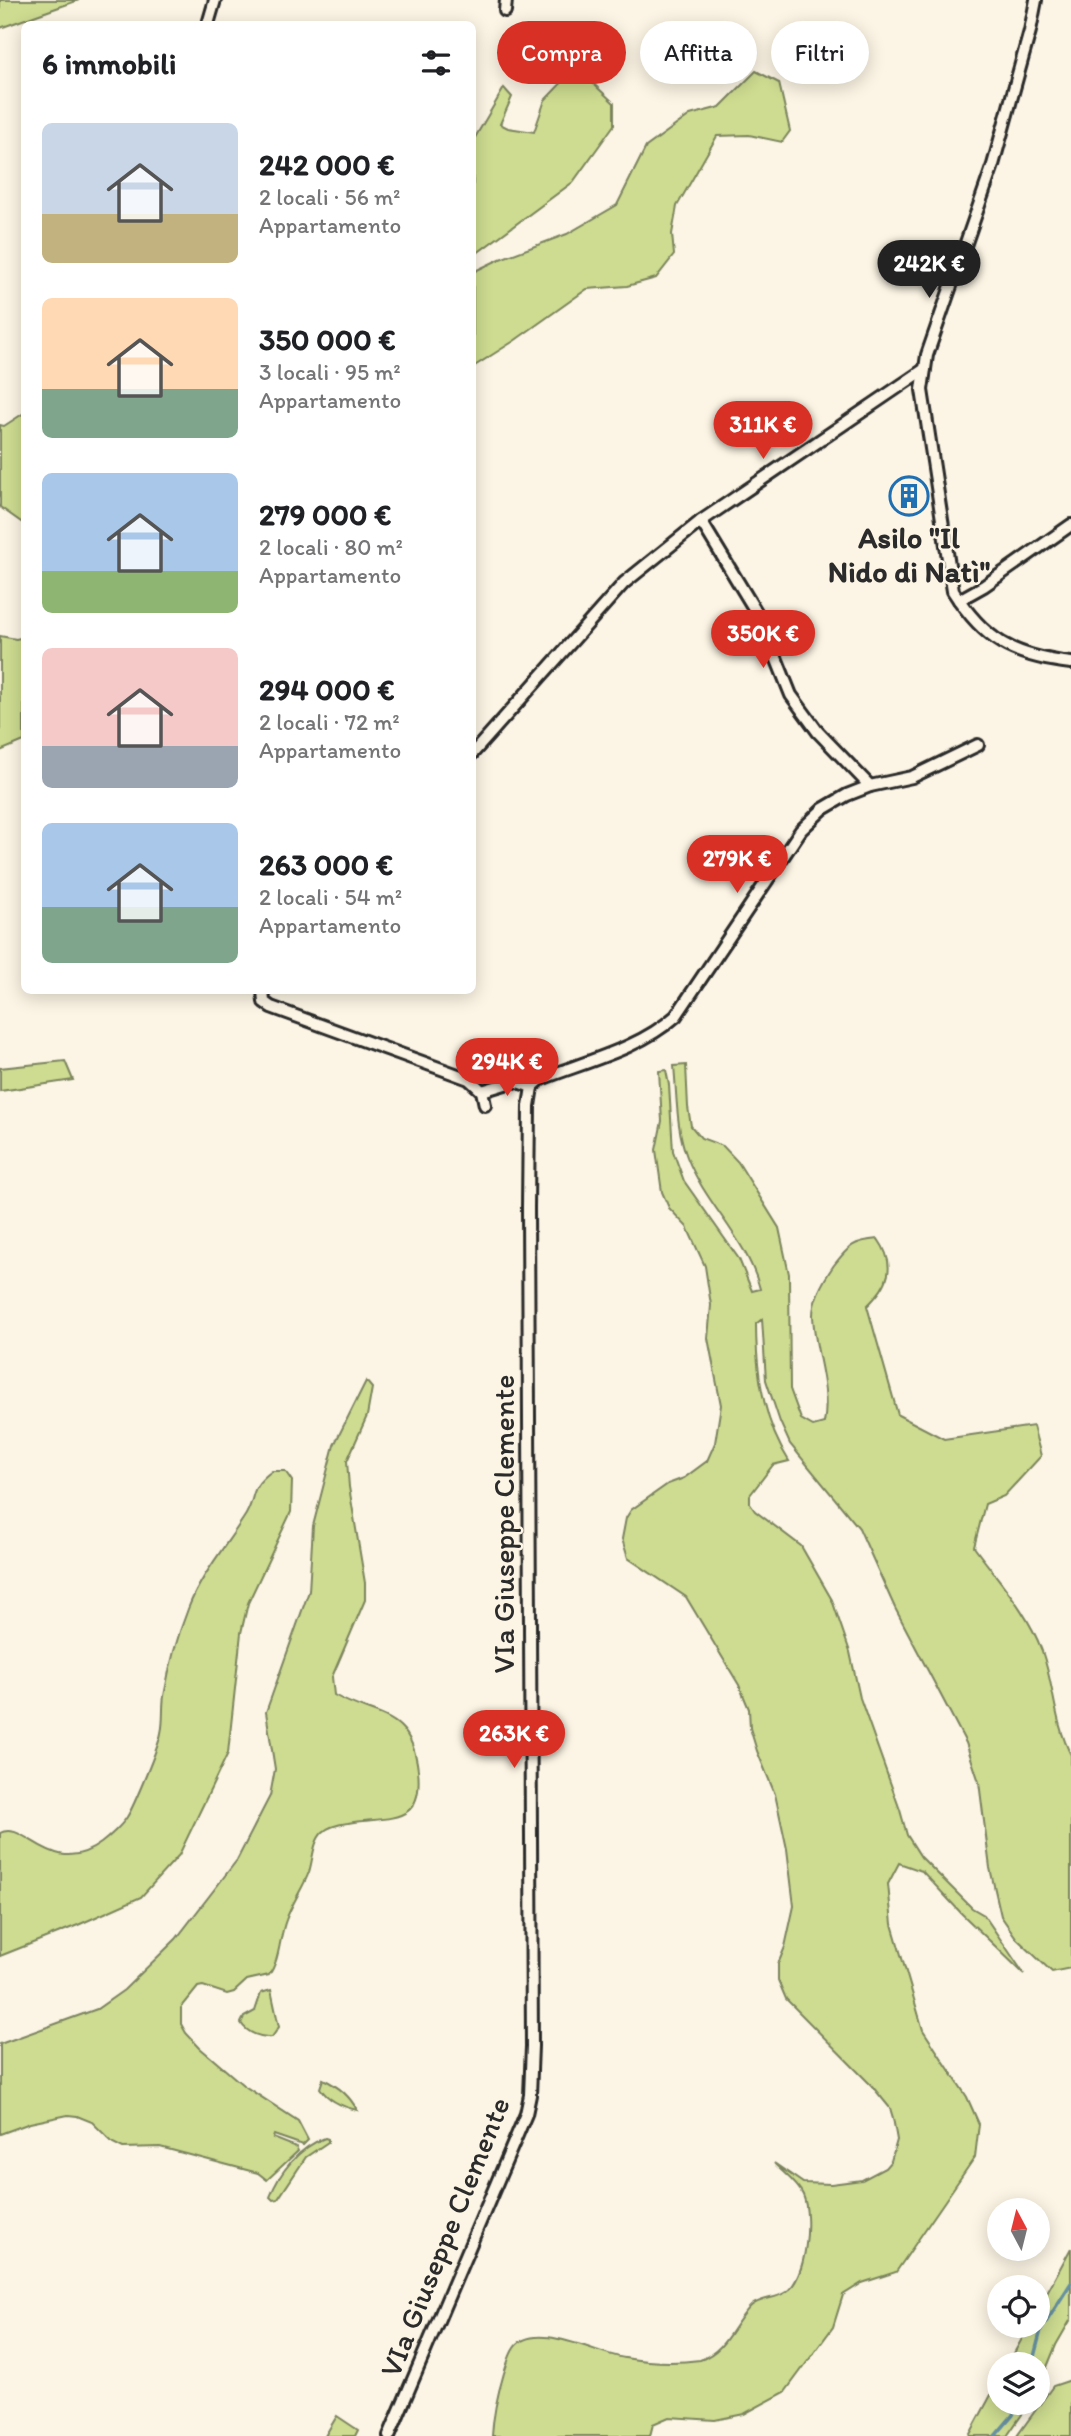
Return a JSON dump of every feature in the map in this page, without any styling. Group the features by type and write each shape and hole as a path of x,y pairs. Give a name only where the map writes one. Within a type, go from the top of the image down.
{"street":[{"path":"209,21 215,0"},
{"path":"1036,0 993,165 927,355 922,390 953,591 969,616 984,632 1005,645 1052,661 1071,663"},
{"path":"476,750 624,583 701,521 925,369"},
{"path":"701,521 761,620 791,695 818,732 870,786"},
{"path":"959,600 984,586 1071,525"},
{"path":"482,1091 515,1081 532,1087 541,1079 643,1040 659,1031 676,1016 689,998 801,830 815,815 831,803 870,786 912,776 978,745"},
{"path":"263,994 264,1002 271,1007 469,1079 482,1091 485,1105"},
{"name":"VIa Giuseppe Clemente","path":"389,2436 518,2134 530,2095 532,2046 528,1208 529,1106 532,1087"}],"green space":[{"path":"0,0 79,0 0,28"},
{"path":"757,72 771,79 771,84 779,84 790,131 782,142 749,135 717,136 677,206 672,234 674,255 656,278 627,286 587,289 476,365 476,271 567,234 617,205 646,147 690,115 720,107 743,84 757,84"},
{"path":"560,84 594,84 614,103 614,125 573,182 476,254 476,136 504,88 512,97 500,124 534,132 545,100"},
{"path":"21,415 21,522 0,507 0,425 4,426"},
{"path":"0,636 21,638 21,742 0,751"},
{"path":"65,1061 73,1080 0,1091 0,1068"},
{"path":"686,1065 691,1126 701,1138 723,1146 738,1162 779,1228 789,1274 790,1389 801,1419 813,1426 824,1423 826,1409 814,1328 813,1315 817,1295 831,1270 848,1249 863,1241 878,1239 887,1258 888,1275 881,1290 867,1306 898,1415 944,1439 1033,1426 1041,1456 1004,1496 985,1504 974,1547 1012,1597 1036,1637 1046,1664 1061,1730 1071,1755 1071,1968 1052,1972 1017,1939 1001,1916 990,1868 979,1782 966,1743 895,1608 859,1528 790,1444 766,1380 762,1319 756,1324 763,1395 773,1429 789,1461 773,1465 750,1495 750,1504 755,1511 801,1546 832,1600 850,1652 860,1698 907,1835 921,1857 972,1908 984,1915 1024,1974 922,1871 899,1863 888,1884 892,1924 923,2030 967,2097 979,2124 975,2157 896,2272 862,2283 843,2295 833,2327 785,2392 744,2414 715,2420 669,2417 653,2424 650,2436 492,2436 504,2373 512,2351 523,2340 551,2338 614,2356 643,2360 691,2361 709,2356 723,2344 751,2306 786,2292 799,2274 806,2246 806,2205 798,2186 774,2163 803,2183 831,2184 862,2180 885,2168 891,2161 897,2140 890,2108 872,2086 786,1999 778,1980 778,1964 785,1947 794,1906 787,1849 775,1794 757,1751 750,1728 749,1709 739,1685 686,1597 628,1558 622,1539 626,1518 631,1510 707,1461 715,1443 721,1405 708,1338 711,1305 705,1266 687,1227 669,1208 662,1192 656,1150 662,1121 659,1071 666,1070 673,1151 684,1181 739,1259 752,1291 760,1289 746,1254 695,1174 683,1146 674,1066"},
{"path":"366,1381 372,1388 367,1416 347,1461 365,1583 365,1600 332,1677 334,1695 390,1719 408,1736 418,1770 416,1801 410,1810 401,1815 339,1825 323,1832 315,1845 307,1878 286,1920 275,1963 269,1975 247,1980 234,1992 227,1994 203,1986 198,1987 181,2008 181,2024 200,2048 243,2085 298,2121 308,2140 303,2145 274,2135 273,2138 296,2147 298,2151 267,2180 258,2173 160,2147 123,2148 113,2143 92,2122 77,2116 68,2115 30,2123 0,2134 0,2044 97,2009 124,1990 176,1939 237,1860 270,1796 275,1769 266,1712 309,1591 313,1526 334,1445"},
{"path":"272,1471 285,1471 292,1481 291,1512 248,1603 241,1633 228,1753 179,1855 141,1897 0,1956 0,1833 9,1831 19,1834 41,1847 68,1855 83,1853 101,1843 125,1820 159,1740 168,1674 193,1597 247,1512 255,1489"},
{"path":"271,1990 279,2027 272,2037 263,2037 251,2032 241,2023 244,2017 255,2011 261,1993"},
{"path":"323,2079 343,2092 357,2110 341,2105 327,2096 320,2088"},
{"path":"325,2138 328,2142 306,2157 278,2199 273,2200 270,2197 274,2188 291,2162 307,2148"},
{"path":"1071,2248 1071,2319 1050,2360 1050,2352 1015,2352 1022,2338 1050,2338 1050,2287"},
{"path":"1071,2380 1071,2436 1017,2436 1032,2415 1050,2415 1050,2390 1053,2386"},
{"path":"987,2402 987,2415 1022,2415 1007,2436 969,2436"},
{"path":"337,2416 358,2430 355,2436 325,2436"}],"waterway":[{"path":"1035,2352 1041,2330 1071,2283"},
{"path":"995,2436 1013,2415"}],"place":[{"name":"Asilo \"Il Nido di Natì\"","path":"909,496"}]}
